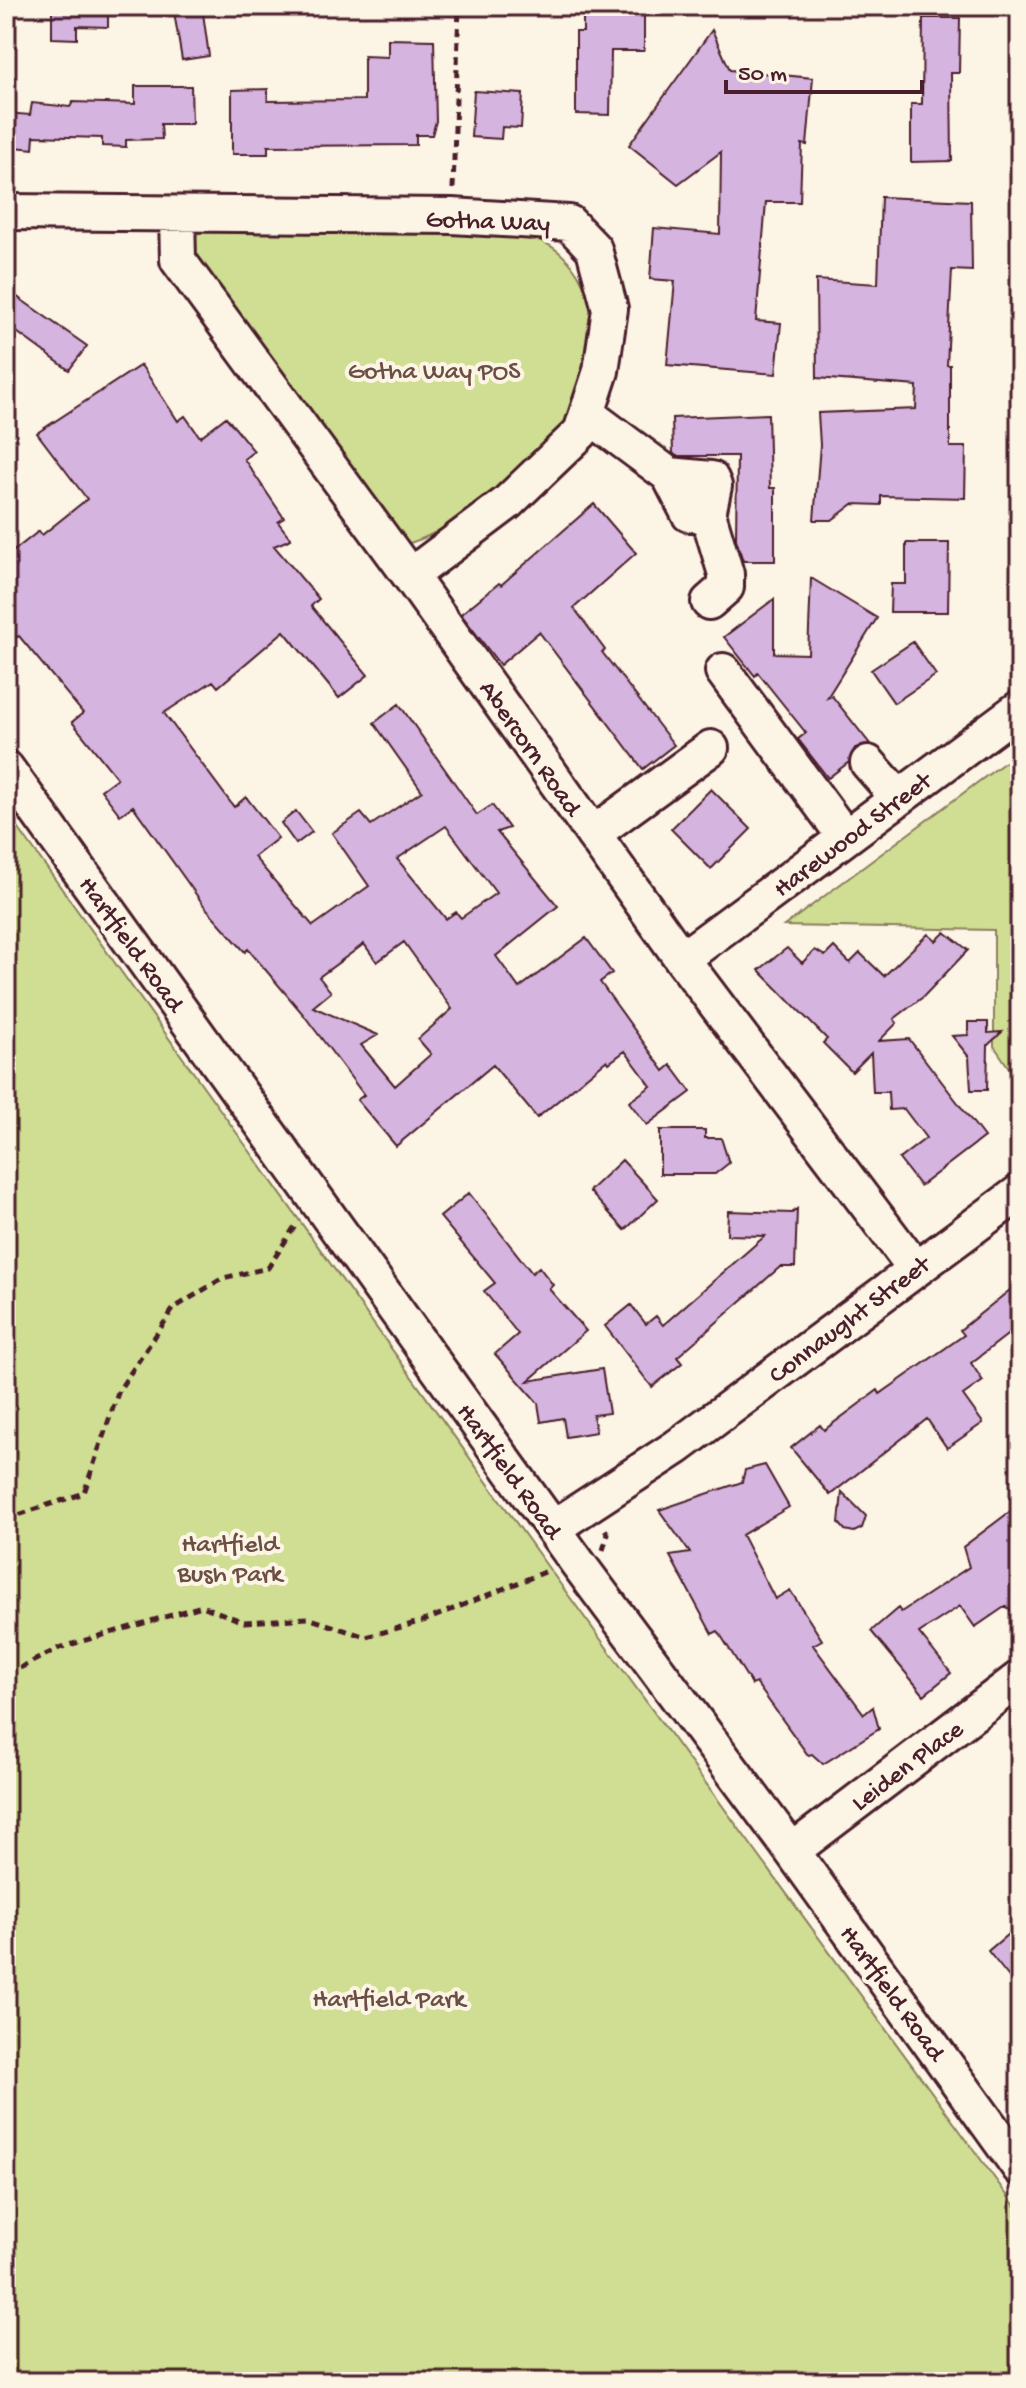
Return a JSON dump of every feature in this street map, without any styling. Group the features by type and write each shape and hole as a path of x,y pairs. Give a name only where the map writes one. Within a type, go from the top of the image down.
{"street":[{"name":"Gotha Way","path":"6,212 177,216 452,216 569,223 594,249 610,309 601,371 581,432 507,503 410,576"},
{"name":"Abercorn Road","path":"177,216 178,260 410,576 682,959 915,1268"},
{"path":"587,414 669,475 711,479 714,486 708,514 726,574 726,587 709,602"},
{"path":"723,671 845,837"},
{"name":"Harewood Street","path":"682,959 1020,708"},
{"path":"593,834 711,748"},
{"path":"868,763 898,797"},
{"name":"Hartfield Road","path":"6,768 565,1546 792,1851 1020,2168"},
{"name":"Connaught Street","path":"565,1546 677,1447 1020,1192"},
{"name":"Leiden Place","path":"792,1851 1020,1678"}],"path":[{"path":"452,216 459,6"},
{"path":"6,1519 84,1493 119,1390 147,1353 174,1308 223,1278 268,1268 299,1220"},
{"path":"6,1670 18,1669 59,1648 202,1606 244,1622 308,1618 366,1637 426,1620 565,1546"}],"green space":[{"name":"Gotha Way POS","path":"208,230 525,235 553,248 573,267 586,291 592,319 592,348 587,377 577,405 551,444 513,479 443,528 405,544 183,246 188,237"},
{"path":"1020,751 1020,1084 994,1046 994,930 784,926"},
{"name":"Hartfield Park","path":"6,811 550,1570 1020,2213 1020,2382 6,2382"}],"building":[{"path":"52,6 108,6 108,27 77,26 77,39 52,38"},
{"path":"173,6 202,6 209,56 182,60"},
{"path":"583,13 644,13 644,51 611,51 610,115 576,114 576,32 583,32"},
{"path":"923,18 960,18 959,73 951,73 952,161 911,162 911,104 922,104"},
{"path":"712,30 730,70 813,78 807,145 802,144 800,202 766,202 756,321 781,323 776,374 667,365 675,281 650,279 654,228 720,234 721,152 678,184 629,145"},
{"path":"388,39 434,40 436,121 432,135 416,135 416,145 268,146 268,154 232,154 232,90 268,89 268,101 364,100 364,56 388,57"},
{"path":"135,86 191,86 192,124 161,124 162,139 126,140 126,147 102,146 102,138 34,136 33,149 6,146 6,113 30,115 32,103 70,107 73,102 135,104"},
{"path":"474,91 523,94 521,128 502,127 501,139 471,137"},
{"path":"881,197 971,201 972,271 952,270 947,365 950,365 950,447 966,447 965,498 881,496 881,505 853,504 832,520 814,520 820,445 818,413 916,409 917,386 817,378 816,280 878,284"},
{"path":"6,289 87,346 69,370 14,330 6,330"},
{"path":"141,365 178,421 185,416 200,437 226,417 254,451 244,459 284,518 278,522 291,539 274,546 319,599 311,606 368,675 339,698 284,631 218,687 213,681 164,713 234,807 246,797 278,838 254,857 313,926 369,886 332,833 361,813 371,825 422,791 374,723 399,704 477,815 492,805 509,828 497,832 558,906 496,956 519,988 586,938 612,973 600,982 664,1071 671,1065 691,1092 647,1125 629,1102 651,1086 625,1051 609,1063 607,1060 537,1118 493,1065 396,1146 357,1100 364,1095 303,1014 248,949 245,952 205,907 133,806 120,815 101,790 117,778 72,722 83,713 19,636 15,638 6,627 6,557 39,531 42,535 87,499 37,433","holes":["446,826 496,893 461,918 456,912 446,919 397,859","404,942 452,1009 418,1039 431,1054 395,1086 361,1045 378,1035 313,1007 331,992 319,977 364,944 377,962"]},
{"path":"768,414 770,488 775,488 775,561 743,561 736,539 737,456 676,456 673,453 672,418"},
{"path":"594,504 636,553 574,608 605,650 602,652 674,745 643,769 539,632 500,665 461,614 499,583 501,585"},
{"path":"906,543 949,543 948,612 890,612 891,584 906,584"},
{"path":"811,578 877,618 827,698 832,696 870,744 855,748 849,762 828,778 798,739 806,733 758,673 755,676 724,637 774,599 774,653 808,654"},
{"path":"913,642 936,675 894,703 871,670"},
{"path":"711,789 751,829 711,869 671,829"},
{"path":"296,811 312,832 296,844 281,823"},
{"path":"945,932 968,950 923,997 894,1019 897,1023 879,1041 909,1039 984,1137 920,1186 899,1159 926,1138 904,1109 889,1110 888,1092 873,1092 871,1053 852,1072 823,1043 827,1039 759,970 787,948 802,963 815,950 825,956 834,947 850,963 860,953 884,976 928,934 936,941"},
{"path":"968,1022 988,1022 988,1033 1002,1032 988,1045 987,1090 971,1090 969,1057 952,1036 968,1035"},
{"path":"660,1130 705,1130 705,1138 721,1138 729,1163 715,1174 660,1174"},
{"path":"622,1160 658,1199 625,1230 589,1191"},
{"path":"469,1193 532,1273 539,1267 553,1285 549,1289 586,1331 528,1381 602,1369 609,1413 593,1415 596,1432 566,1437 563,1418 541,1422 538,1403 495,1354 518,1334 484,1291 495,1283 440,1217"},
{"path":"797,1209 795,1267 780,1267 677,1357 682,1363 652,1387 605,1326 631,1305 646,1324 656,1316 663,1325 765,1236 727,1235 728,1211 792,1213"},
{"path":"1020,1282 1020,1325 971,1363 983,1381 963,1395 983,1423 947,1448 927,1419 830,1495 791,1448 820,1425 824,1430 878,1390 880,1394 964,1335 960,1330"},
{"path":"765,1465 789,1507 742,1535 775,1599 790,1590 822,1640 813,1645 864,1714 873,1707 879,1729 823,1764 812,1754 808,1755 756,1683 752,1685 718,1631 712,1634 670,1556 690,1553 659,1510 742,1482 745,1470"},
{"path":"842,1492 866,1516 862,1528 854,1532 845,1530 839,1523"},
{"path":"1020,1504 1020,1620 1006,1606 975,1627 960,1606 919,1633 951,1673 924,1695 871,1631 898,1608 901,1612 969,1567 963,1547"},
{"path":"1020,1924 1020,1991 988,1951"}],"park label":[{"name":"Hartfield Bush Park","path":"230,1557"}]}
